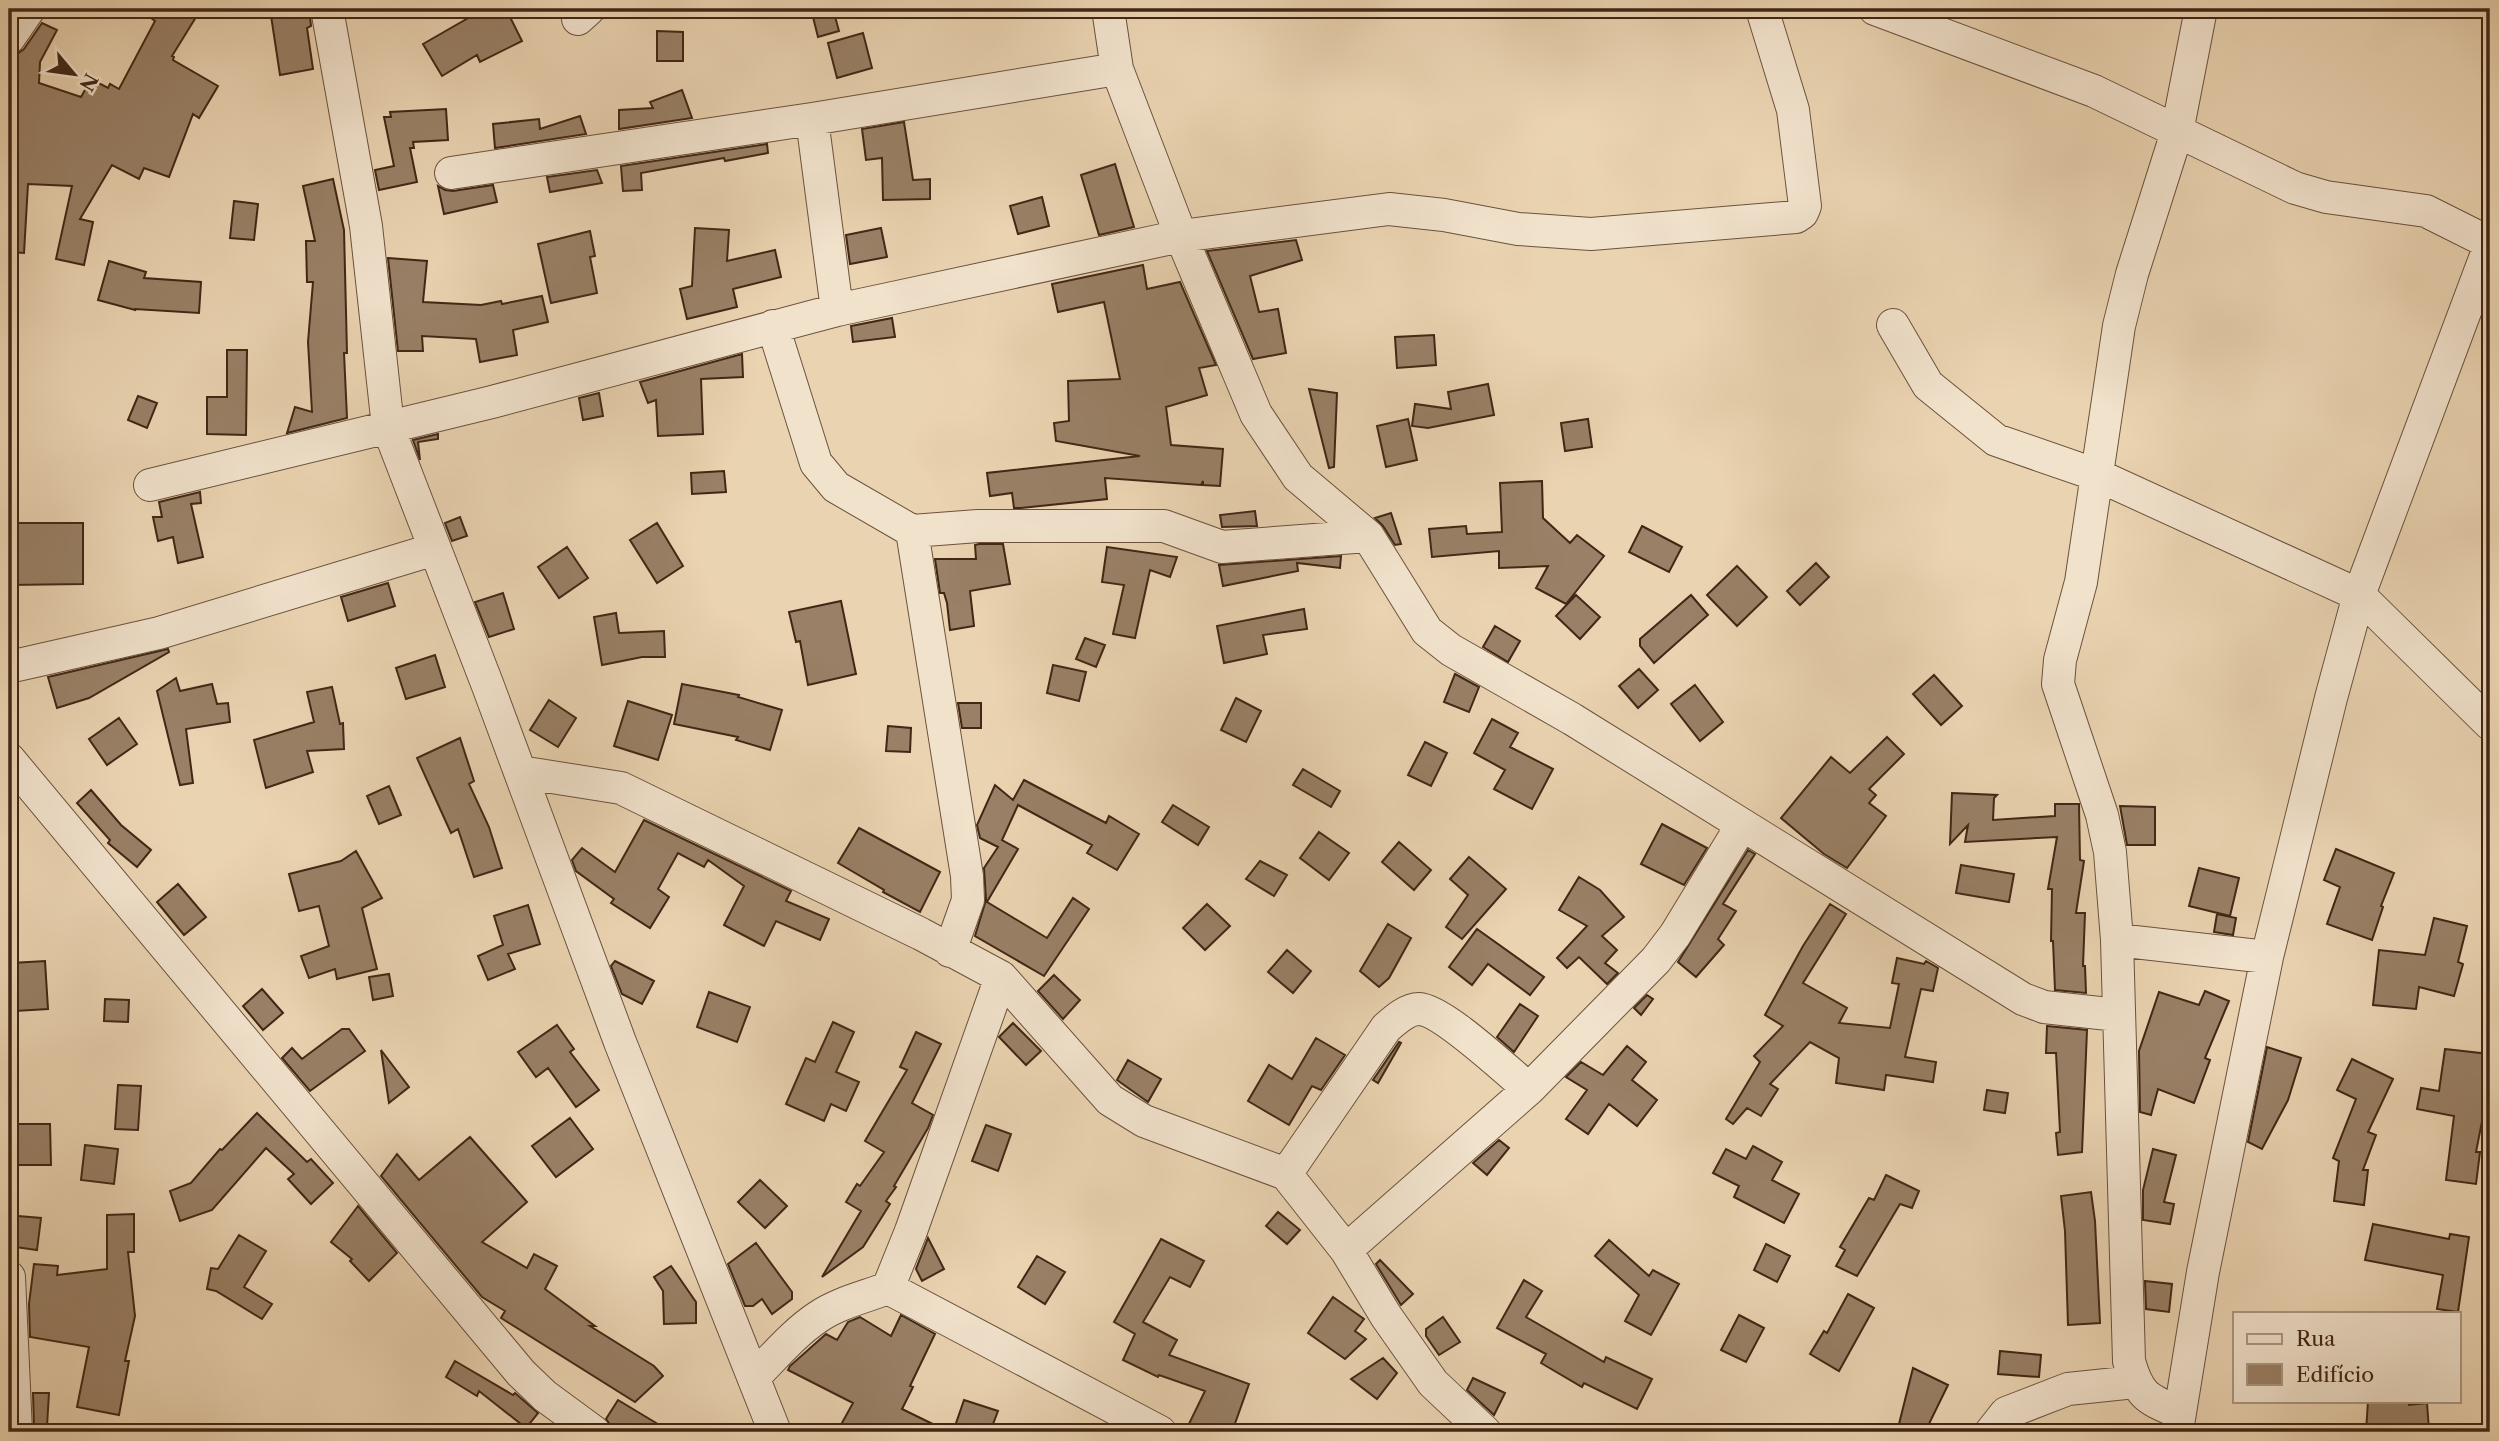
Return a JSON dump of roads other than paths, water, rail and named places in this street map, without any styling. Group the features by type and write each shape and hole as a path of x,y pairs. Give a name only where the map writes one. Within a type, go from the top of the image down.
{"street":[{"path":"9,38 29,9"},
{"path":"327,9 366,226 388,427 620,1042 775,1432"},
{"path":"1108,9 1117,69 1181,236 1256,414 1298,477 1368,536 1427,631 1451,650 1572,719 2023,999 2044,1007 2118,1015"},
{"path":"150,485 388,427 837,310 1181,236 1389,209 1444,215 1518,229 1591,234 1796,217 1802,213 1805,206 1793,110 1762,9"},
{"path":"1875,9 2094,91 2177,132 2295,188 2326,197 2426,211 2490,244 2359,595 2331,698 2267,957 2203,1272 2179,1423 2149,1399 2135,1382 2129,1361 2117,940 2108,840 2058,684 2060,660 2081,582 2096,475 2110,401 2119,326 2132,274 2177,132 2201,9"},
{"path":"451,173 812,119 1117,69"},
{"path":"812,119 837,310"},
{"path":"1893,325 1928,385 1996,440 2096,475 2359,595 2490,724"},
{"path":"773,326 816,463 836,487 912,531 978,526 1164,526 1222,547 1368,536"},
{"path":"912,531 967,876 968,900 950,951"},
{"path":"9,667 159,633 435,548"},
{"path":"9,760 522,1373 545,1396 594,1432"},
{"path":"520,772 621,788 1001,977 1110,1100 1144,1121 1286,1174 1346,1250 1386,1316 1433,1383 1485,1432"},
{"path":"1346,1250 1529,1089 1656,960 1675,935 1742,825"},
{"path":"2117,940 2267,957"},
{"path":"754,1377 817,1317 888,1288 911,1231 1001,977"},
{"path":"1286,1174 1386,1028 1402,1015 1419,1009 1441,1017 1529,1089"},
{"path":"9,1277 16,1432"},
{"path":"888,1288 1160,1432"},
{"path":"1991,1432 2006,1413 2068,1389 2135,1382"}]}
